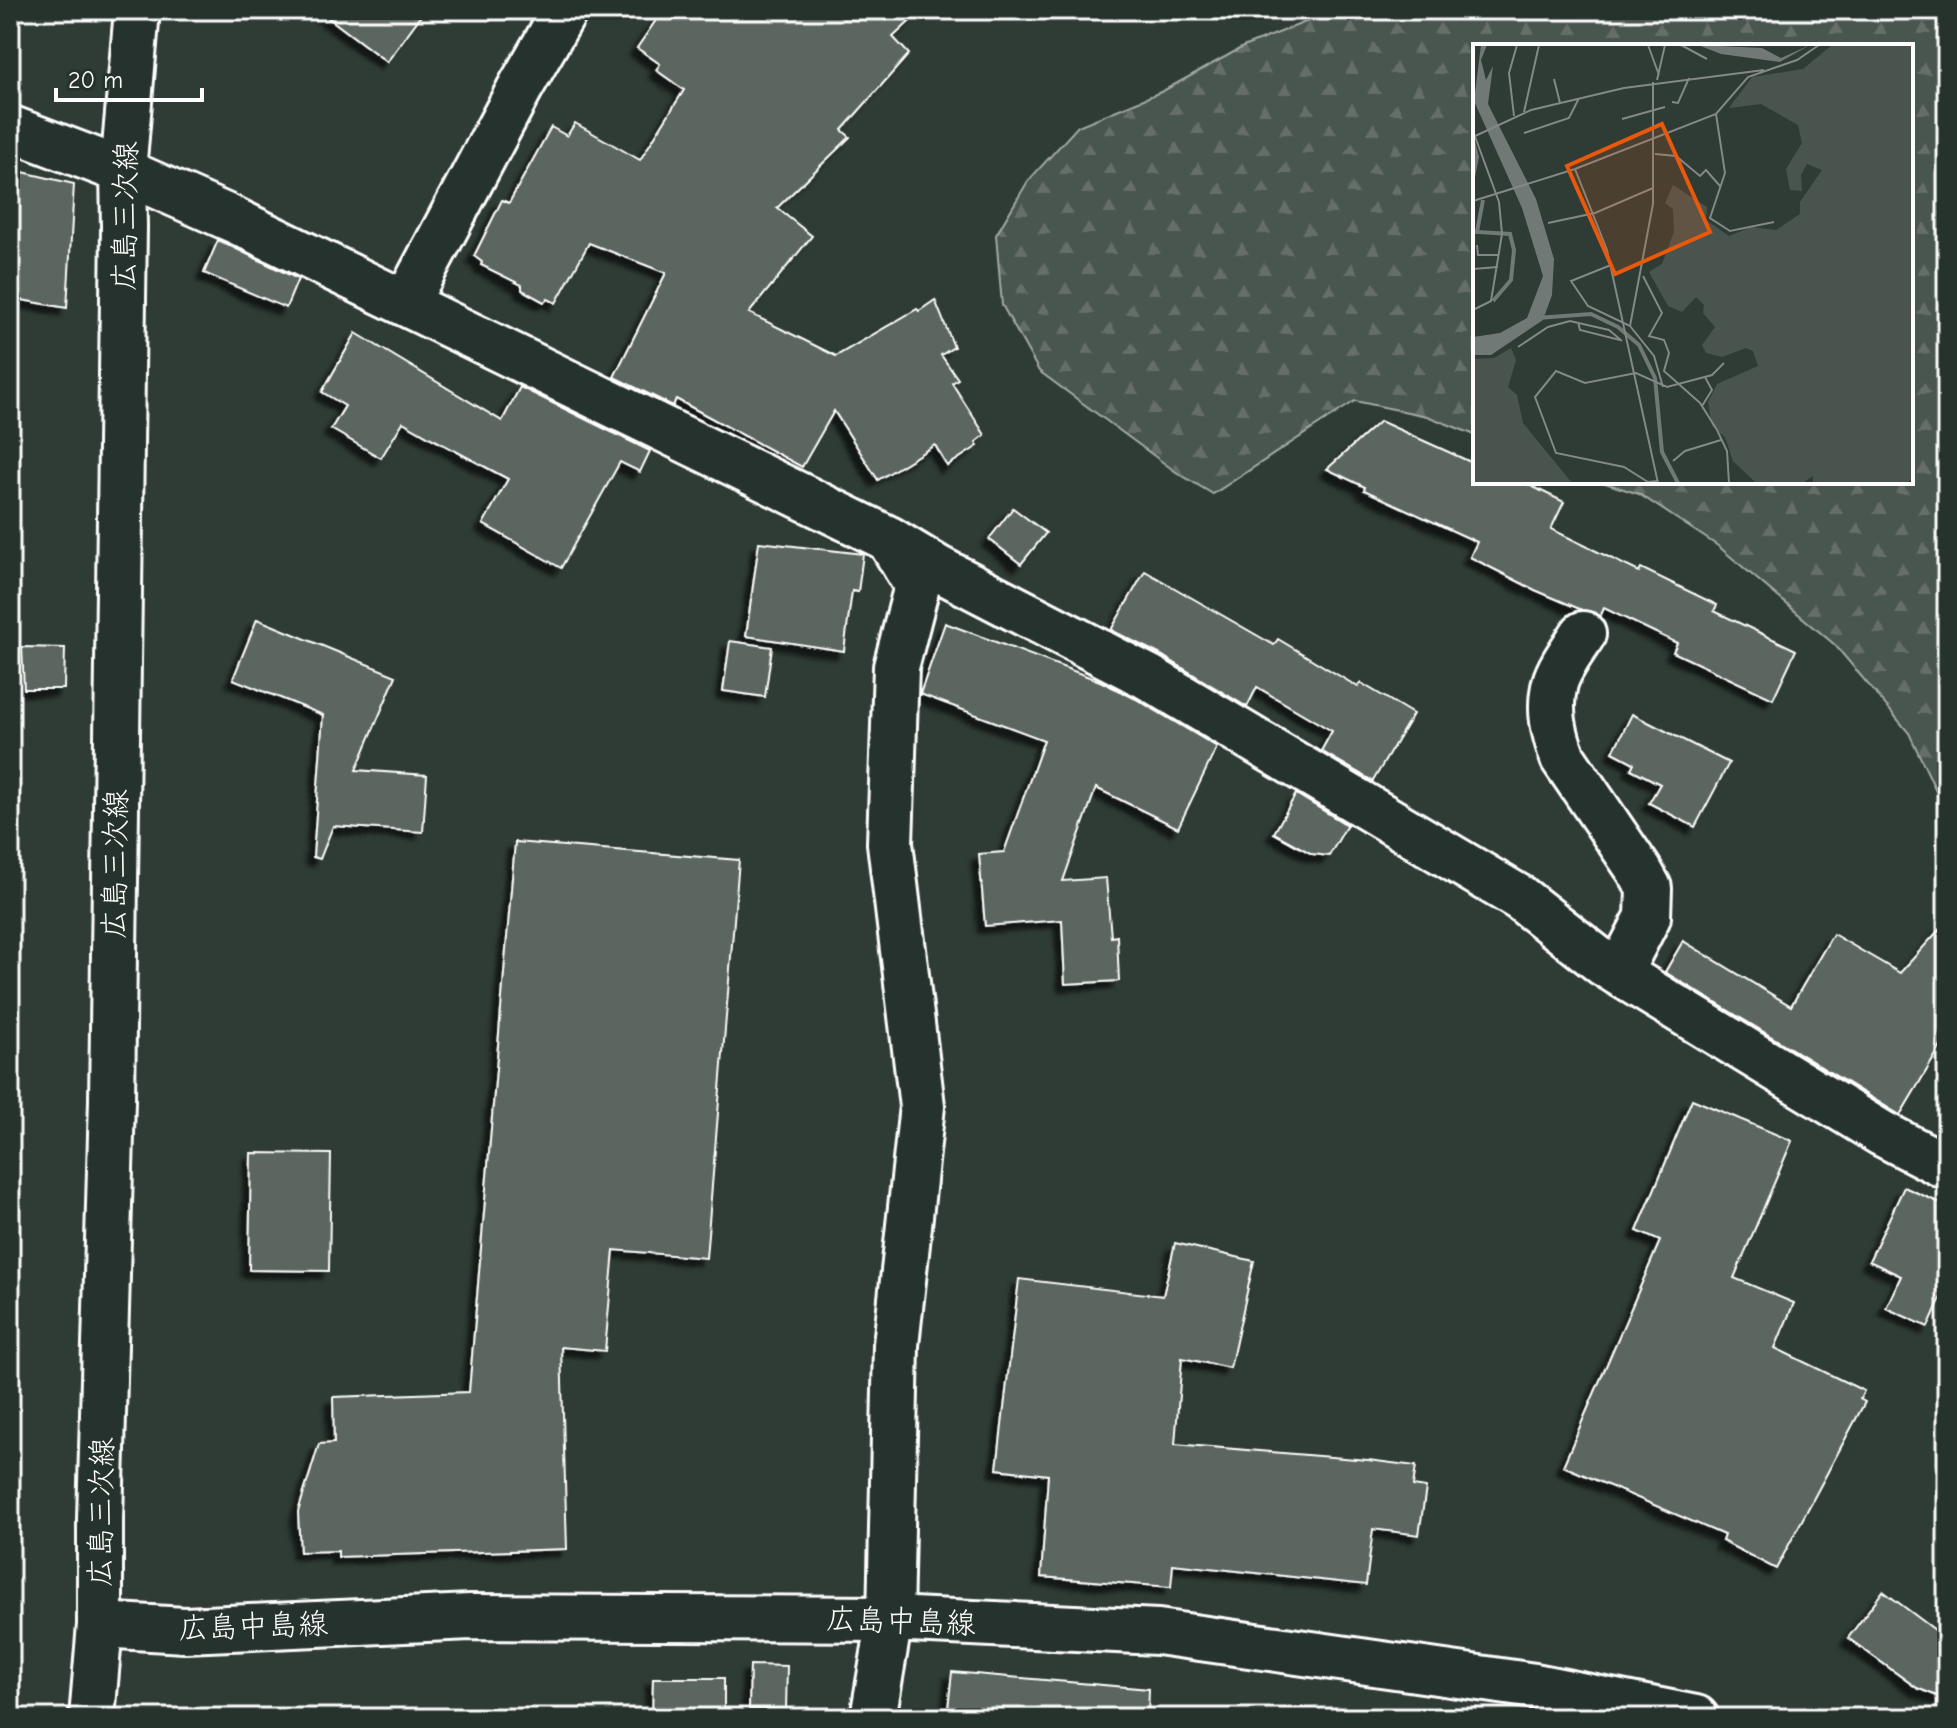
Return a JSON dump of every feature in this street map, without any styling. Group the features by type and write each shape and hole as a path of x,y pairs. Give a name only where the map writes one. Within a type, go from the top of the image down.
{"street":[{"name":"広島三次線","path":"92,1718 100,1625 112,1084 123,171 137,10"},
{"path":"406,303 565,10"},
{"path":"10,128 123,171 234,220 889,539 937,568 1148,677 1520,898 1619,973 1881,1133 1947,1167"},
{"path":"873,1718 890,1619 896,1345 922,1106 890,843 896,667 917,586 889,539"},
{"path":"1583,634 1555,681 1551,717 1563,758 1649,888 1648,917 1619,973"},
{"name":"広島中島線","path":"100,1625 185,1630 471,1617 890,1619 1158,1632 1535,1686 1696,1718"}],"green space":[{"path":"1329,10 1947,10 1947,814 1909,733 1835,645 1718,546 1639,494 1608,484 1913,484 1913,44 1473,44 1473,434 1427,416 1355,401 1213,494 1176,472 1039,371 1002,305 996,235 1028,181 1078,126 1163,91 1243,47"}],"building":[{"path":"318,10 425,10 387,62"},
{"path":"663,10 922,10 893,37 909,54 842,130 850,137 777,208 812,236 749,313 836,356 935,300 954,347 941,355 958,379 952,383 985,435 976,442 978,446 947,466 935,445 878,480 834,411 802,467 676,399 673,406 614,377 666,273 589,243 556,303 548,299 544,302 522,290 522,285 481,265 482,262 474,256 502,200 509,203 551,127 567,136 575,123 640,160 684,90 656,70 660,64 637,48"},
{"path":"10,169 74,184 67,308 10,298"},
{"path":"218,240 298,279 286,308 204,273"},
{"path":"356,333 502,421 520,387 650,451 640,472 620,462 561,568 483,524 508,479 403,422 381,458 331,429 345,406 322,392"},
{"path":"1380,421 1473,463 1473,484 1527,484 1564,502 1551,529 1639,572 1641,568 1717,605 1714,611 1796,650 1773,699 1673,652 1677,643 1604,608 1600,617 1535,590 1470,557 1477,542 1364,490 1365,487 1327,469"},
{"path":"1013,508 1046,533 1021,564 989,539"},
{"path":"759,542 863,554 858,592 852,591 844,651 746,636"},
{"path":"1145,571 1274,645 1278,639 1358,687 1361,683 1413,714 1373,781 1321,751 1332,731 1257,687 1247,707 1161,655 1111,630"},
{"path":"257,619 396,676 356,770 427,775 423,832 333,826 320,859 313,857 323,715 233,679"},
{"path":"945,623 1100,681 1217,747 1178,828 1096,788 1063,881 1106,878 1111,937 1117,936 1119,981 1065,984 1062,920 985,926 979,854 1004,852 1044,740 920,694"},
{"path":"730,641 772,647 765,697 723,691"},
{"path":"22,647 65,648 64,689 24,689"},
{"path":"1632,714 1729,763 1695,827 1649,803 1660,784 1631,769 1634,763 1613,752"},
{"path":"1296,794 1347,825 1329,856 1312,854 1274,833"},
{"path":"515,842 739,860 706,1258 614,1250 605,1351 561,1347 567,1549 338,1557 338,1551 300,1552 298,1512 319,1444 334,1443 333,1397 469,1392"},
{"path":"1947,921 1947,1036 1900,1115 1665,972 1683,941 1791,1006 1833,934 1900,973"},
{"path":"1692,1099 1792,1141 1734,1278 1794,1303 1775,1348 1864,1391 1860,1399 1865,1402 1776,1569 1722,1541 1724,1535 1563,1466 1660,1241 1637,1231"},
{"path":"251,1153 331,1154 329,1271 249,1270"},
{"path":"1904,1187 1947,1206 1947,1284 1928,1327 1886,1308 1901,1276 1869,1261"},
{"path":"1175,1243 1254,1261 1230,1368 1182,1358 1175,1444 1416,1466 1413,1486 1426,1488 1419,1535 1373,1529 1366,1585 1173,1564 1171,1587 1041,1577 1048,1475 997,1469 1019,1279 1163,1296"},
{"path":"1883,1591 1947,1639 1947,1700 1917,1688 1848,1638"},
{"path":"750,1665 787,1666 786,1710 749,1709"},
{"path":"952,1672 1149,1689 1148,1718 947,1718"},
{"path":"653,1678 724,1678 724,1718 652,1718"}]}
